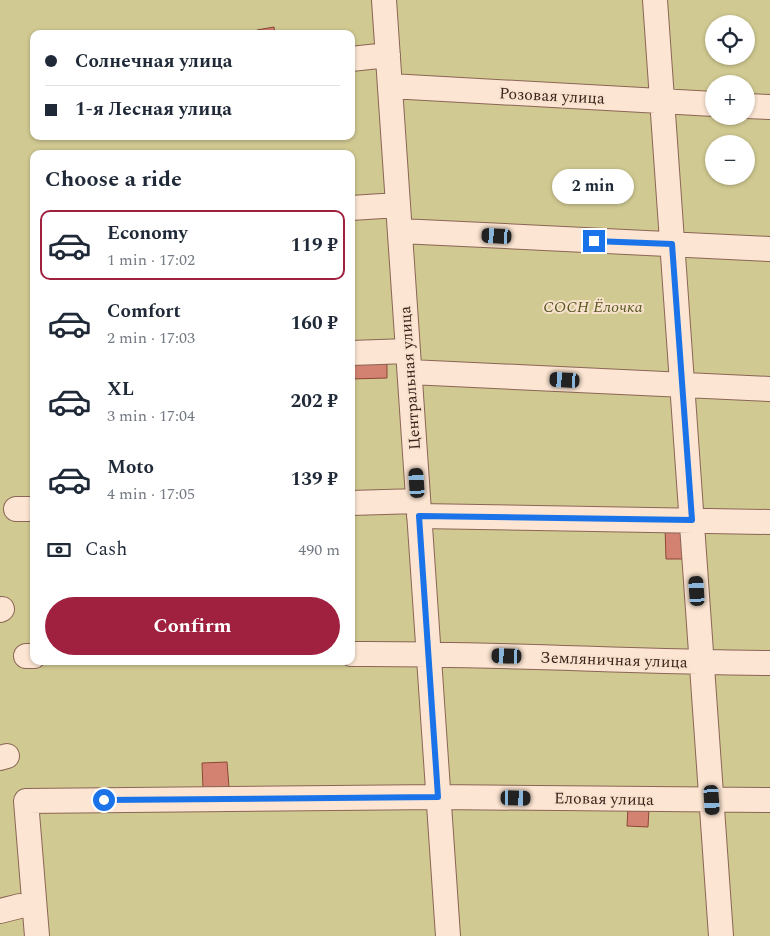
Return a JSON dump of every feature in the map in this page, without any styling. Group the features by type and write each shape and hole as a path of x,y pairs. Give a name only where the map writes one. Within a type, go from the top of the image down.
{"street":[{"name":"Центральная улица","path":"384,0 448,936"},
{"path":"655,0 721,936"},
{"path":"355,59 388,55"},
{"name":"Розовая улица","path":"390,86 705,104"},
{"path":"755,106 770,106"},
{"path":"355,208 398,204"},
{"path":"400,231 770,249"},
{"path":"355,354 409,361 682,385 770,389"},
{"path":"355,503 419,509 770,522"},
{"name":"Земляничная улица","path":"355,654 429,654 770,663"},
{"name":"Еловая улица","path":"37,936 26,800 438,797 770,800"}],"green space":[{"path":"0,0 377,0 441,936 0,936"},
{"name":"СОСН Ёлочка","path":"394,0 770,0 770,936 457,936"}],"building":[{"path":"274,27 274,30 257,30"},
{"path":"387,361 387,378 355,379 355,363"},
{"path":"683,526 684,559 666,559 665,527"},
{"path":"227,762 229,787 203,789 202,763"},
{"path":"628,807 649,808 648,827 627,826"}],"route":[{"path":"104,800 438,797 419,516 692,520 672,244 594,241"}]}
